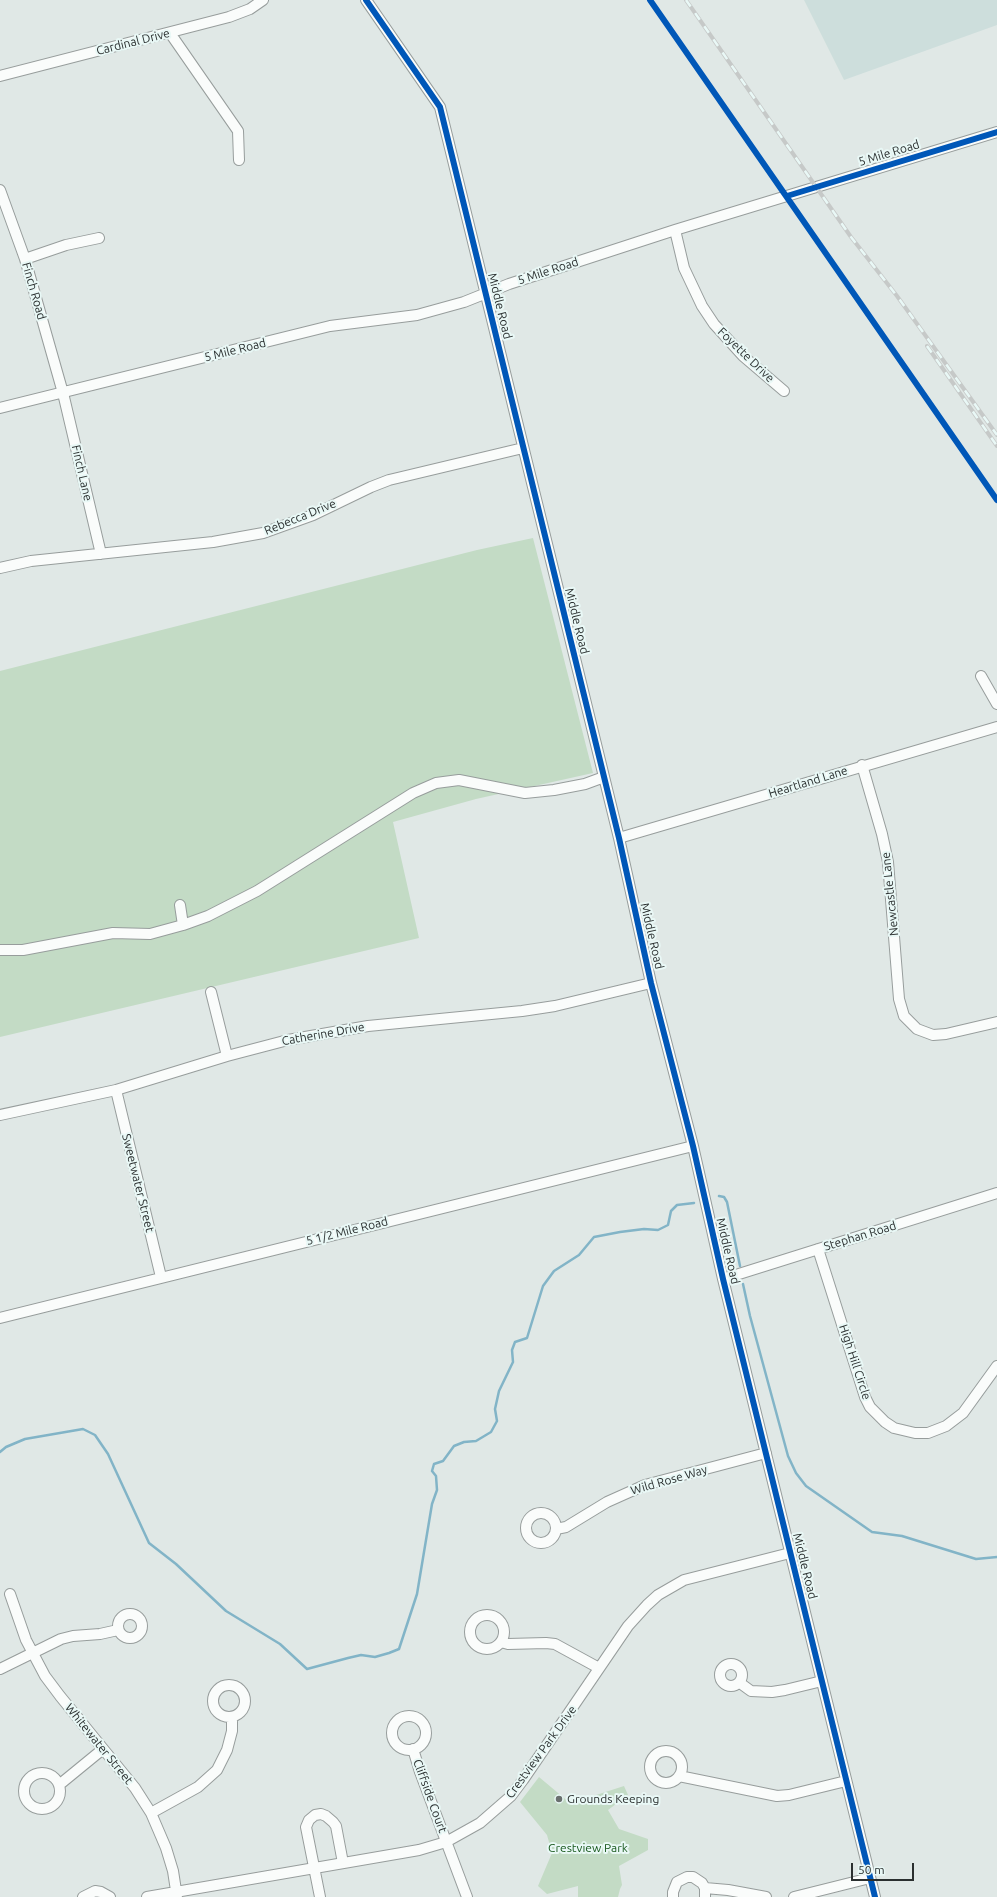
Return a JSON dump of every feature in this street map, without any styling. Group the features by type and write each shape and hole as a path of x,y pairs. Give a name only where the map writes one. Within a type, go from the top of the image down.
{"street":[{"name":"Cardinal Drive","path":"0,76 170,33 238,14 263,0"},
{"name":"Middle Road","path":"366,0 440,107 619,838 652,983 693,1146 723,1279 875,1897"},
{"path":"170,33 238,131 239,160"},
{"name":"5 Mile Road","path":"0,408 330,326 417,315 464,302 486,292 675,230 997,132"},
{"name":"Finch Road","path":"0,190 25,259 63,393"},
{"name":"Foyette Drive","path":"675,230 684,268 692,287 710,318 743,356 784,391"},
{"path":"25,259 66,245 99,238"},
{"name":"Finch Lane","path":"63,393 101,554"},
{"name":"Rebecca Drive","path":"0,568 31,561 213,542 263,533 313,515 389,480 523,448"},
{"path":"982,676 997,704"},
{"name":"Heartland Lane","path":"619,838 997,727"},
{"name":"Newcastle Lane","path":"862,766 887,856 901,1008 910,1024 925,1033 938,1035 997,1022"},
{"path":"0,950 23,950 113,933 150,934 208,916 257,891 413,793 436,783 459,780 525,793 577,786 604,777"},
{"path":"180,905 183,925"},
{"name":"Catherine Drive","path":"0,1115 116,1090 227,1056 330,1031 522,1011 555,1006 652,983"},
{"path":"211,992 227,1056"},
{"name":"Sweetwater Street","path":"116,1090 161,1277"},
{"name":"5 1/2 Mile Road","path":"0,1318 693,1146"},
{"name":"Stephan Road","path":"723,1279 997,1193"},
{"name":"High Hill Circle","path":"818,1249 865,1398 870,1407 885,1422 894,1428 915,1433 928,1433 946,1426 963,1413 997,1366"},
{"name":"Wild Rose Way","path":"556,1528 566,1527 607,1502 645,1485 766,1454"},
{"name":"Crestview Park Drive","path":"147,1897 177,1894 419,1850 446,1842 480,1823 511,1796 637,1616 658,1595 684,1580 790,1553"},
{"name":"Whitewater Street","path":"10,1594 21,1629 32,1653 60,1696 135,1788 151,1813 166,1848 177,1894"},
{"path":"0,1669 67,1638 118,1630"},
{"path":"501,1642 508,1644 555,1644 600,1668"},
{"path":"740,1683 751,1690 772,1692 822,1681"},
{"path":"151,1813 198,1787 217,1770 227,1750 232,1731 232,1717"},
{"path":"59,1785 103,1749"},
{"name":"Cliffside Court","path":"413,1749 420,1772 467,1897"},
{"path":"679,1776 777,1796 789,1795 846,1780"},
{"path":"320,1897 316,1868 306,1828 312,1817 321,1814 330,1818 336,1826 343,1863"},
{"path":"673,1897 674,1887 677,1882 687,1877 698,1880 705,1893 728,1890 766,1897"},
{"path":"794,1897 870,1878"},
{"path":"83,1897 95,1891 101,1892 110,1897"}],"shaded area":[{"path":"804,0 997,0 997,25 844,80"}],"green space":[{"path":"533,538 593,773 476,799 393,822 419,938 0,1037 0,671 477,550"},
{"name":"Crestview Park","path":"539,1777 570,1803 581,1798 593,1796 624,1786 628,1795 608,1810 619,1829 648,1839 648,1850 619,1866 622,1885 618,1897 578,1897 578,1886 547,1894 538,1886 552,1853 547,1835 520,1802"}],"waterway":[{"path":"719,1196 724,1197 727,1202 740,1266"},
{"path":"0,1452 6,1447 25,1439 83,1429 95,1435 108,1454 149,1543 176,1564 226,1611 280,1644 307,1669 361,1655 375,1657 389,1653 399,1649 417,1594 432,1504 437,1490 436,1476 432,1471 434,1464 443,1461 454,1446 464,1442 476,1441 491,1432 497,1421 495,1409 499,1391 513,1362 512,1350 515,1342 527,1338 543,1286 554,1271 579,1255 594,1237 644,1229 658,1230 668,1225 671,1211 677,1205 694,1203"},
{"path":"743,1284 750,1316 788,1456 796,1473 806,1486 872,1532 902,1536 976,1559 997,1557"}],"railway":[{"path":"686,0 851,237 897,296 997,435"},
{"path":"927,346 997,446"}],"cycle path":[{"path":"366,0 440,107 619,838 651,983 693,1146 723,1279 875,1897"},
{"path":"650,0 997,500"},
{"path":"787,196 997,132"}],"place":[{"name":"Grounds Keeping","path":"559,1799"}]}
